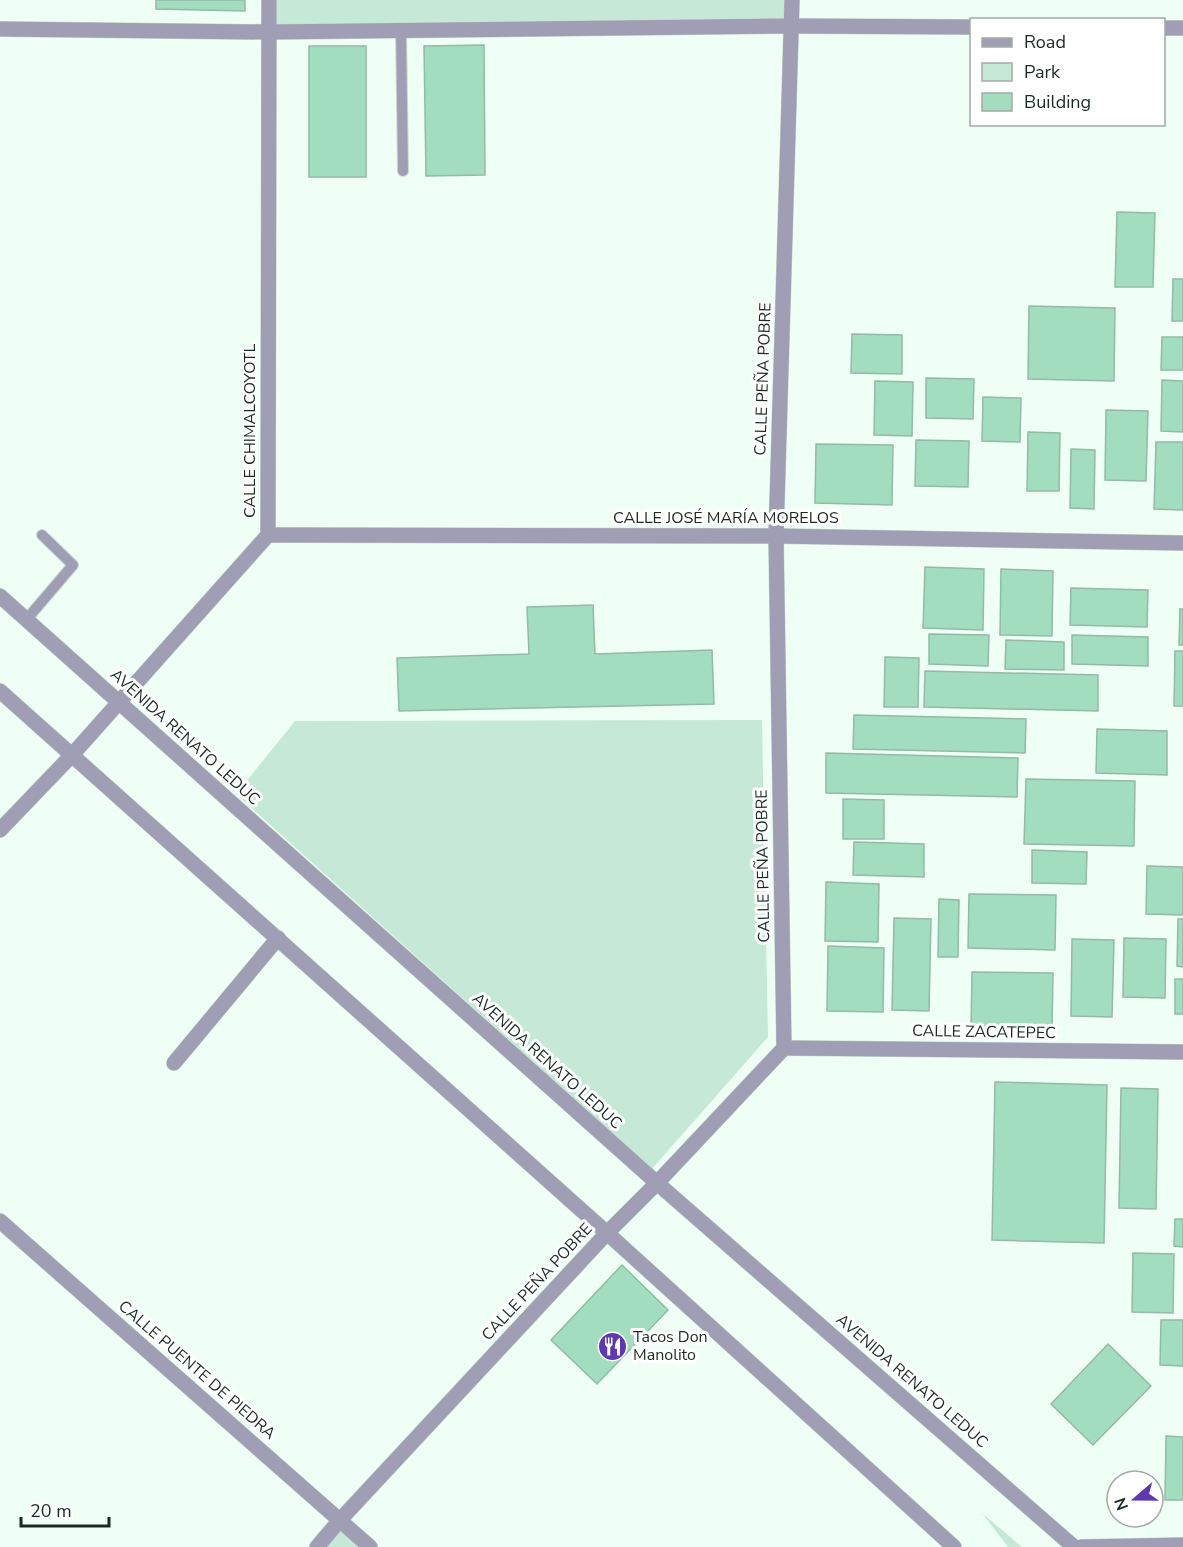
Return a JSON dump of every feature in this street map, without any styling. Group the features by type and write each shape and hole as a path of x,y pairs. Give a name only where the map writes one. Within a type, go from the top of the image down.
{"street":[{"name":"CALLE CHIMALCOYOTL","path":"0,830 72,755 268,535 267,32 269,0"},
{"name":"CALLE PEÑA POBRE","path":"317,1547 607,1233 784,1048 776,536 792,0"},
{"path":"0,29 267,32 791,26 970,27"},
{"path":"1165,28 1183,28"},
{"name":"CALLE JOSÉ MARÍA MORELOS","path":"268,535 776,536 1183,543"},
{"name":"AVENIDA RENATO LEDUC","path":"0,596 657,1183 1074,1547"},
{"path":"0,691 607,1233 954,1547"},
{"path":"174,1063 278,938"},
{"name":"CALLE ZACATEPEC","path":"784,1048 1183,1052"},
{"name":"CALLE PUENTE DE PIEDRA","path":"0,1221 370,1547"},
{"path":"1081,1547 1183,1545"}],"lane":[{"path":"401,31 403,171"},
{"path":"26,620 73,565 42,535"}],"green space":[{"path":"268,0 792,0 791,26 268,32"},
{"path":"762,720 768,1037 652,1169 236,794 295,721"},
{"path":"982,1513 1022,1547 1008,1547"},
{"path":"340,1520 368,1547 317,1547"}],"building":[{"path":"156,0 245,0 245,11 156,9"},
{"path":"484,45 485,175 426,176 424,46"},
{"path":"309,46 366,46 366,177 309,177"},
{"path":"1117,212 1155,213 1153,287 1115,287"},
{"path":"1173,279 1183,279 1183,321 1172,321"},
{"path":"1029,306 1115,308 1114,381 1028,379"},
{"path":"852,334 902,335 902,374 851,373"},
{"path":"1162,337 1183,337 1183,370 1161,370"},
{"path":"926,378 974,379 973,419 926,418"},
{"path":"1162,380 1183,381 1183,432 1161,431"},
{"path":"875,381 913,382 912,436 874,435"},
{"path":"983,397 1021,398 1020,442 982,441"},
{"path":"1106,410 1148,411 1146,481 1105,480"},
{"path":"1028,432 1060,433 1059,491 1027,491"},
{"path":"916,440 969,441 968,487 915,486"},
{"path":"1156,442 1183,442 1183,510 1154,509"},
{"path":"816,444 893,445 892,505 815,503"},
{"path":"1071,449 1095,450 1094,509 1070,508"},
{"path":"925,567 984,569 983,630 923,628"},
{"path":"1001,569 1053,571 1052,636 1000,635"},
{"path":"1071,588 1148,590 1147,627 1070,625"},
{"path":"593,605 595,654 712,650 714,704 399,711 397,658 529,654 527,607"},
{"path":"1180,609 1183,609 1183,645 1179,645"},
{"path":"929,634 989,635 988,666 929,664"},
{"path":"1072,635 1148,637 1148,666 1072,664"},
{"path":"1006,640 1064,642 1064,670 1005,669"},
{"path":"1175,651 1183,651 1183,706 1174,706"},
{"path":"885,657 919,658 918,707 884,707"},
{"path":"925,671 1098,675 1098,711 924,707"},
{"path":"854,715 1026,719 1025,753 853,749"},
{"path":"1097,729 1167,731 1167,775 1096,773"},
{"path":"826,753 1018,758 1017,797 826,793"},
{"path":"1026,779 1135,781 1134,846 1024,844"},
{"path":"843,799 884,800 884,839 843,839"},
{"path":"854,842 924,844 924,877 853,875"},
{"path":"1032,850 1087,852 1086,884 1032,883"},
{"path":"1147,866 1183,867 1183,915 1146,914"},
{"path":"826,882 879,884 878,942 825,941"},
{"path":"969,894 1056,895 1055,950 968,948"},
{"path":"939,899 959,900 958,957 938,957"},
{"path":"894,918 931,919 929,1011 892,1010"},
{"path":"1178,919 1183,919 1183,967 1177,966"},
{"path":"1124,938 1166,939 1165,998 1123,997"},
{"path":"1072,939 1114,940 1112,1017 1071,1016"},
{"path":"828,946 884,948 883,1012 827,1011"},
{"path":"972,972 1053,973 1052,1030 971,1029"},
{"path":"1175,979 1183,979 1183,1014 1175,1014"},
{"path":"995,1082 1107,1085 1104,1243 992,1240"},
{"path":"1121,1088 1158,1089 1156,1209 1119,1208"},
{"path":"1175,1219 1183,1219 1183,1247 1174,1246"},
{"path":"1133,1253 1174,1254 1173,1313 1132,1312"},
{"path":"622,1265 668,1310 597,1384 551,1340"},
{"path":"1161,1320 1183,1320 1183,1366 1160,1365"},
{"path":"1108,1344 1151,1386 1093,1445 1051,1404"},
{"path":"1166,1436 1183,1437 1183,1500 1165,1500"}],"place":[{"name":"Tacos Don Manolito","path":"612,1346"}]}
